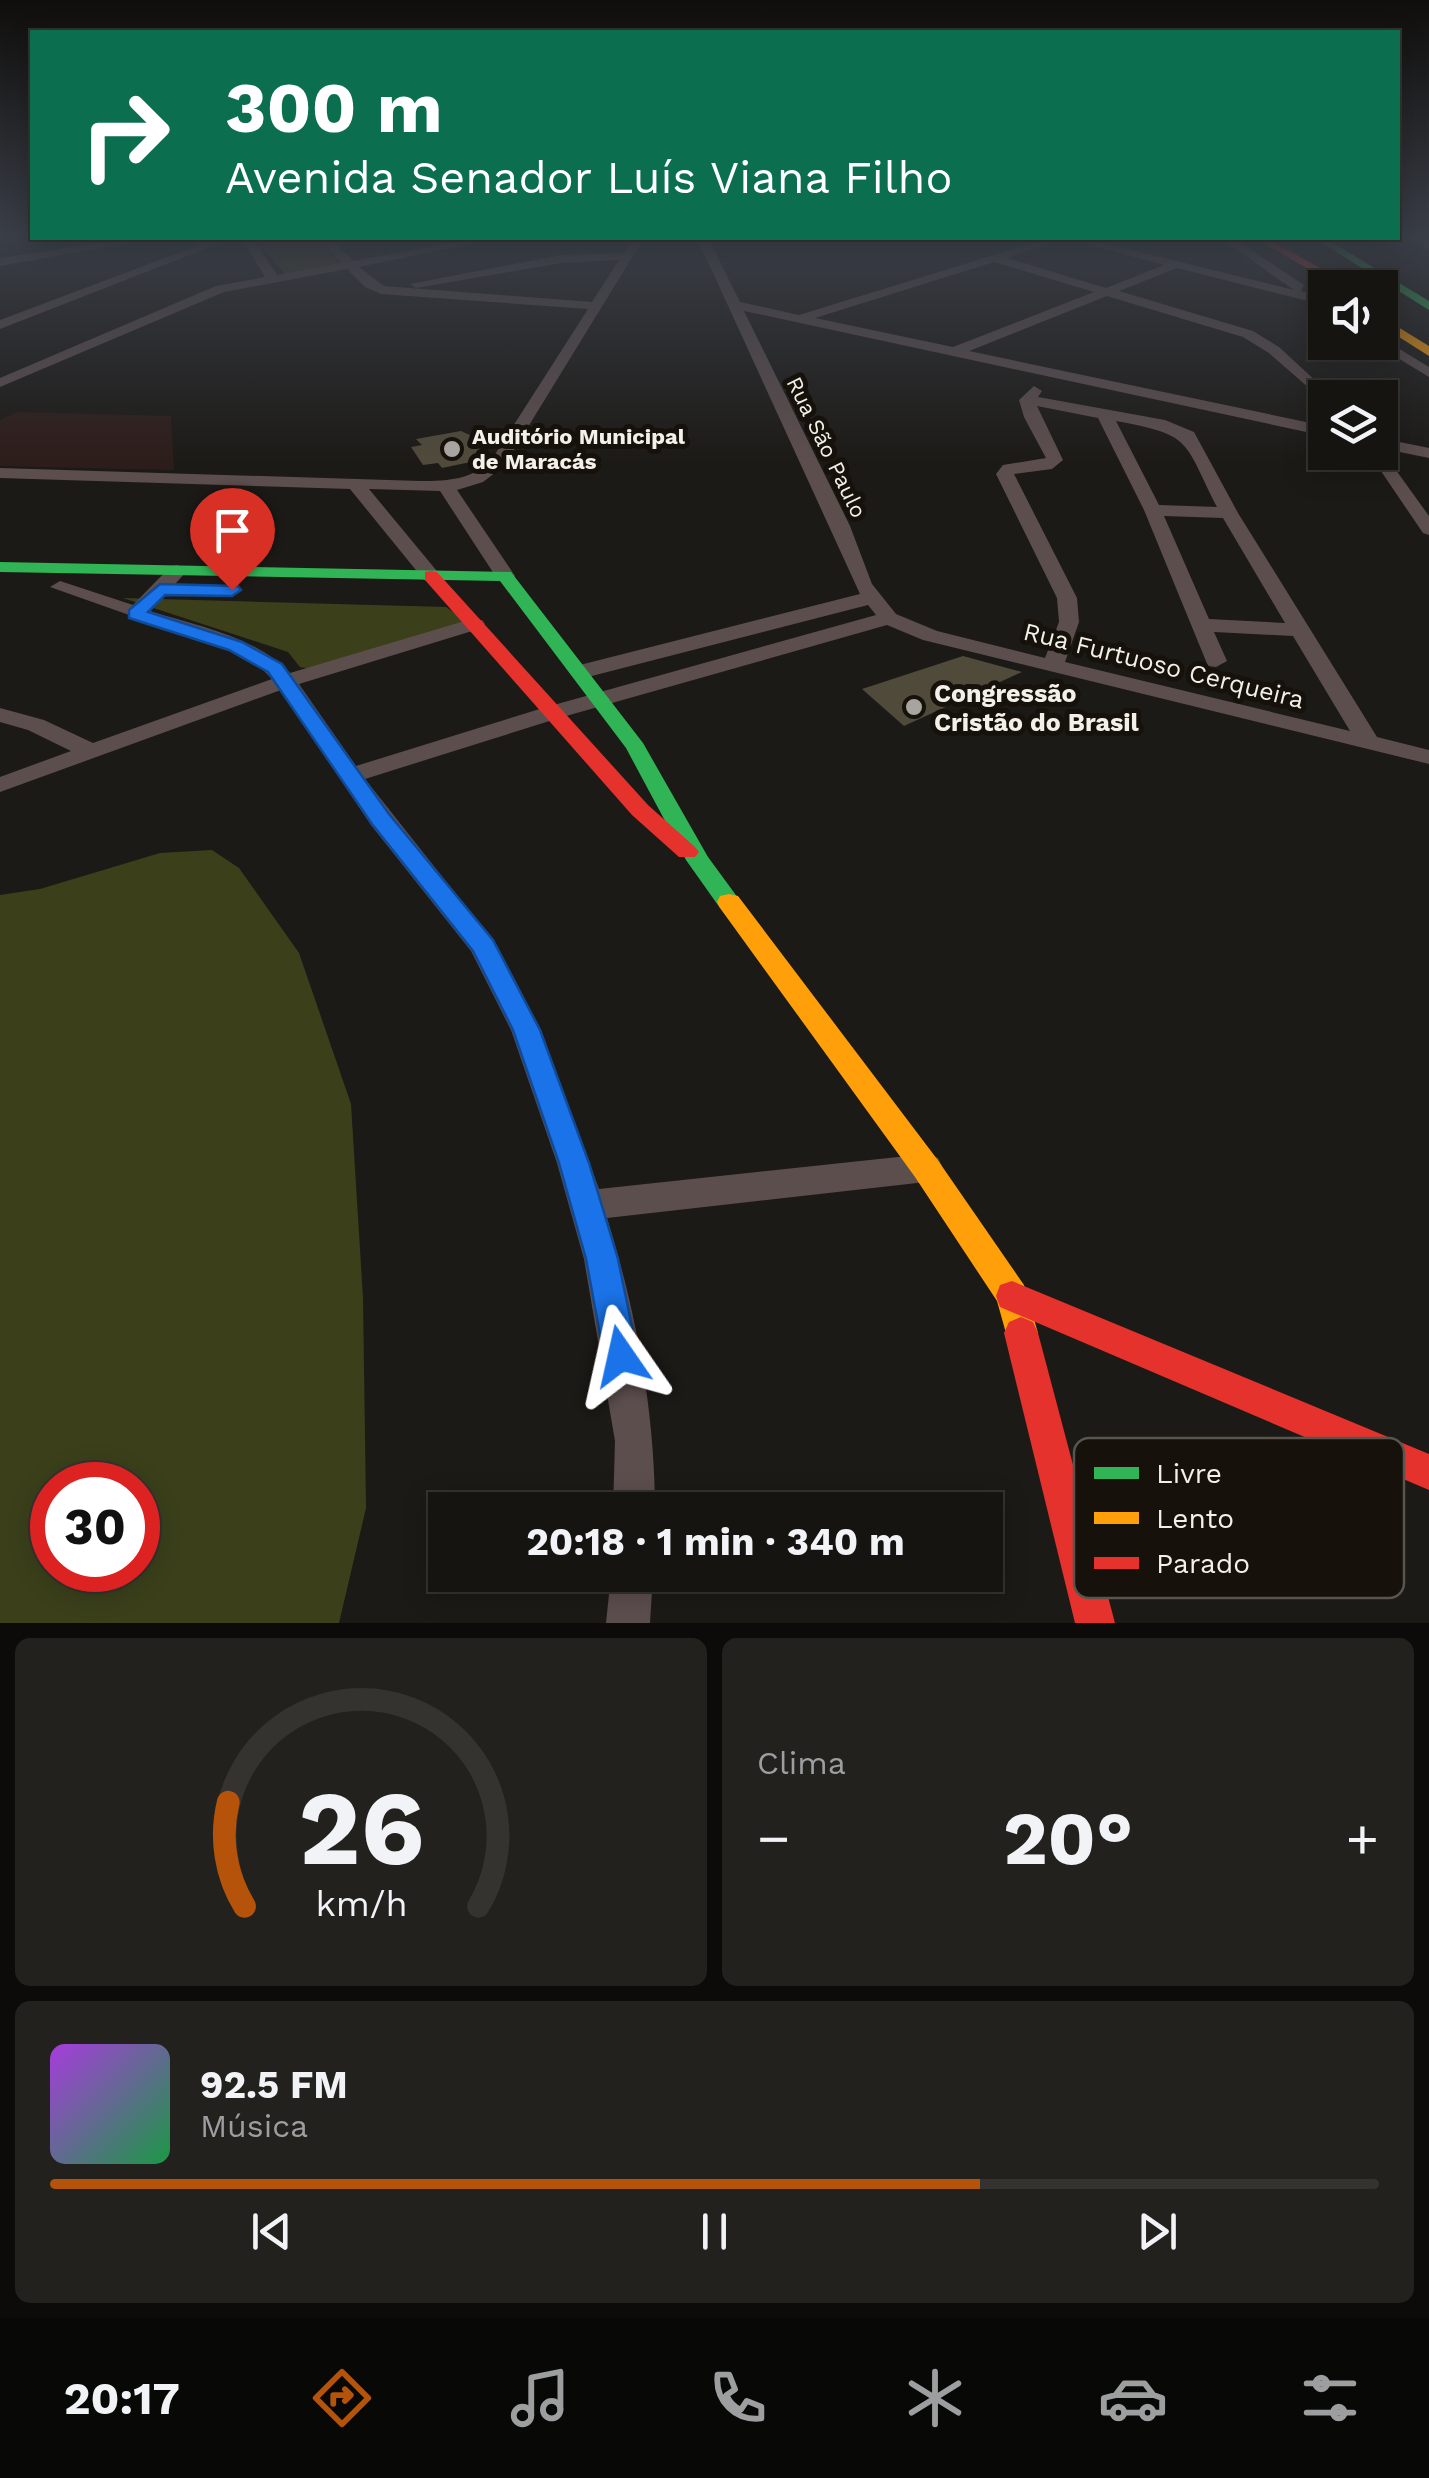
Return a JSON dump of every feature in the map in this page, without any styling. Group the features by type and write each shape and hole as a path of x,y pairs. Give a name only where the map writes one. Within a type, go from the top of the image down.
{"main road":[{"path":"1398,319 1425,342"},
{"path":"1398,329 1425,342"},
{"path":"0,567 438,584 662,833 698,860"},
{"path":"0,585 160,590 512,585 602,698 678,817 698,860 926,1168 1012,1296 1074,1538"},
{"path":"1012,1296 1348,1438"},
{"path":"1404,1461 1429,1472"},
{"path":"1095,1620 1126,1623"}],"street":[{"path":"0,326 39,311"},
{"path":"0,383 169,311"},
{"path":"0,474 445,485 478,479 493,470 595,311"},
{"name":"Rua São Paulo","path":"737,311 841,526 870,598 890,618"},
{"path":"763,311 1308,427"},
{"path":"747,334 822,311"},
{"path":"957,350 1057,311"},
{"path":"1166,311 1262,340 1308,382"},
{"path":"1398,353 1429,373"},
{"path":"1027,400 1058,372"},
{"path":"1027,400 1183,431 1368,742"},
{"path":"1027,400 1028,409 1054,450 1055,460 1009,470 1006,477 1067,598 1069,622 1053,666"},
{"path":"1104,413 1153,510 1216,661"},
{"path":"1398,447 1429,453"},
{"path":"1388,470 1429,529"},
{"path":"355,484 438,584"},
{"path":"445,485 512,585"},
{"path":"1153,510 1229,513"},
{"path":"136,614 176,571"},
{"path":"60,586 252,652 286,681 350,776 484,946 526,1030 602,1259 634,1441 634,1492"},
{"path":"580,672 870,598"},
{"path":"350,776 602,698 890,618"},
{"name":"Rua Furtuoso Cerqueira","path":"890,618 930,636 1429,757"},
{"path":"0,786 286,681 475,624"},
{"path":"1203,626 1302,630"},
{"path":"0,714 36,725 92,752"},
{"path":"587,1205 926,1168"},
{"path":"628,1623 631,1592"}],"shaded area":[{"path":"17,412 171,416 174,470 0,466 0,420"}],"green space":[{"path":"123,598 446,607 469,623 311,669 300,667 288,652"},
{"path":"212,850 239,868 299,953 351,1104 363,1298 366,1508 339,1623 0,1623 0,895 40,889 160,853"}],"building":[{"name":"Auditório Municipal de Maracás","path":"461,431 472,436 485,459 442,468 438,463 423,465 411,447 422,445 416,439"},
{"name":"Congressão Cristão do Brasil","path":"963,656 1022,672 904,726 862,689"}],"traffic: fast":[{"path":"0,567 505,576 636,747 698,860 729,902"}],"traffic: slow":[{"path":"1398,332 1429,352"},
{"path":"729,902 926,1168 1012,1296 1021,1333"}],"traffic: jam":[{"path":"431,576 640,810 687,852"},
{"path":"1012,1296 1348,1438"},
{"path":"1021,1333 1074,1541"},
{"path":"1404,1461 1429,1472"},
{"path":"1089,1598 1095,1623"}],"place":[{"name":"Auditório Municipal de Maracás","path":"452,449"},
{"name":"Congressão Cristão do Brasil","path":"914,707"}],"route":[{"path":"232,590 160,590 136,614 252,652 275,668 380,819 484,946 526,1030 574,1163 602,1259 621,1356"}]}
